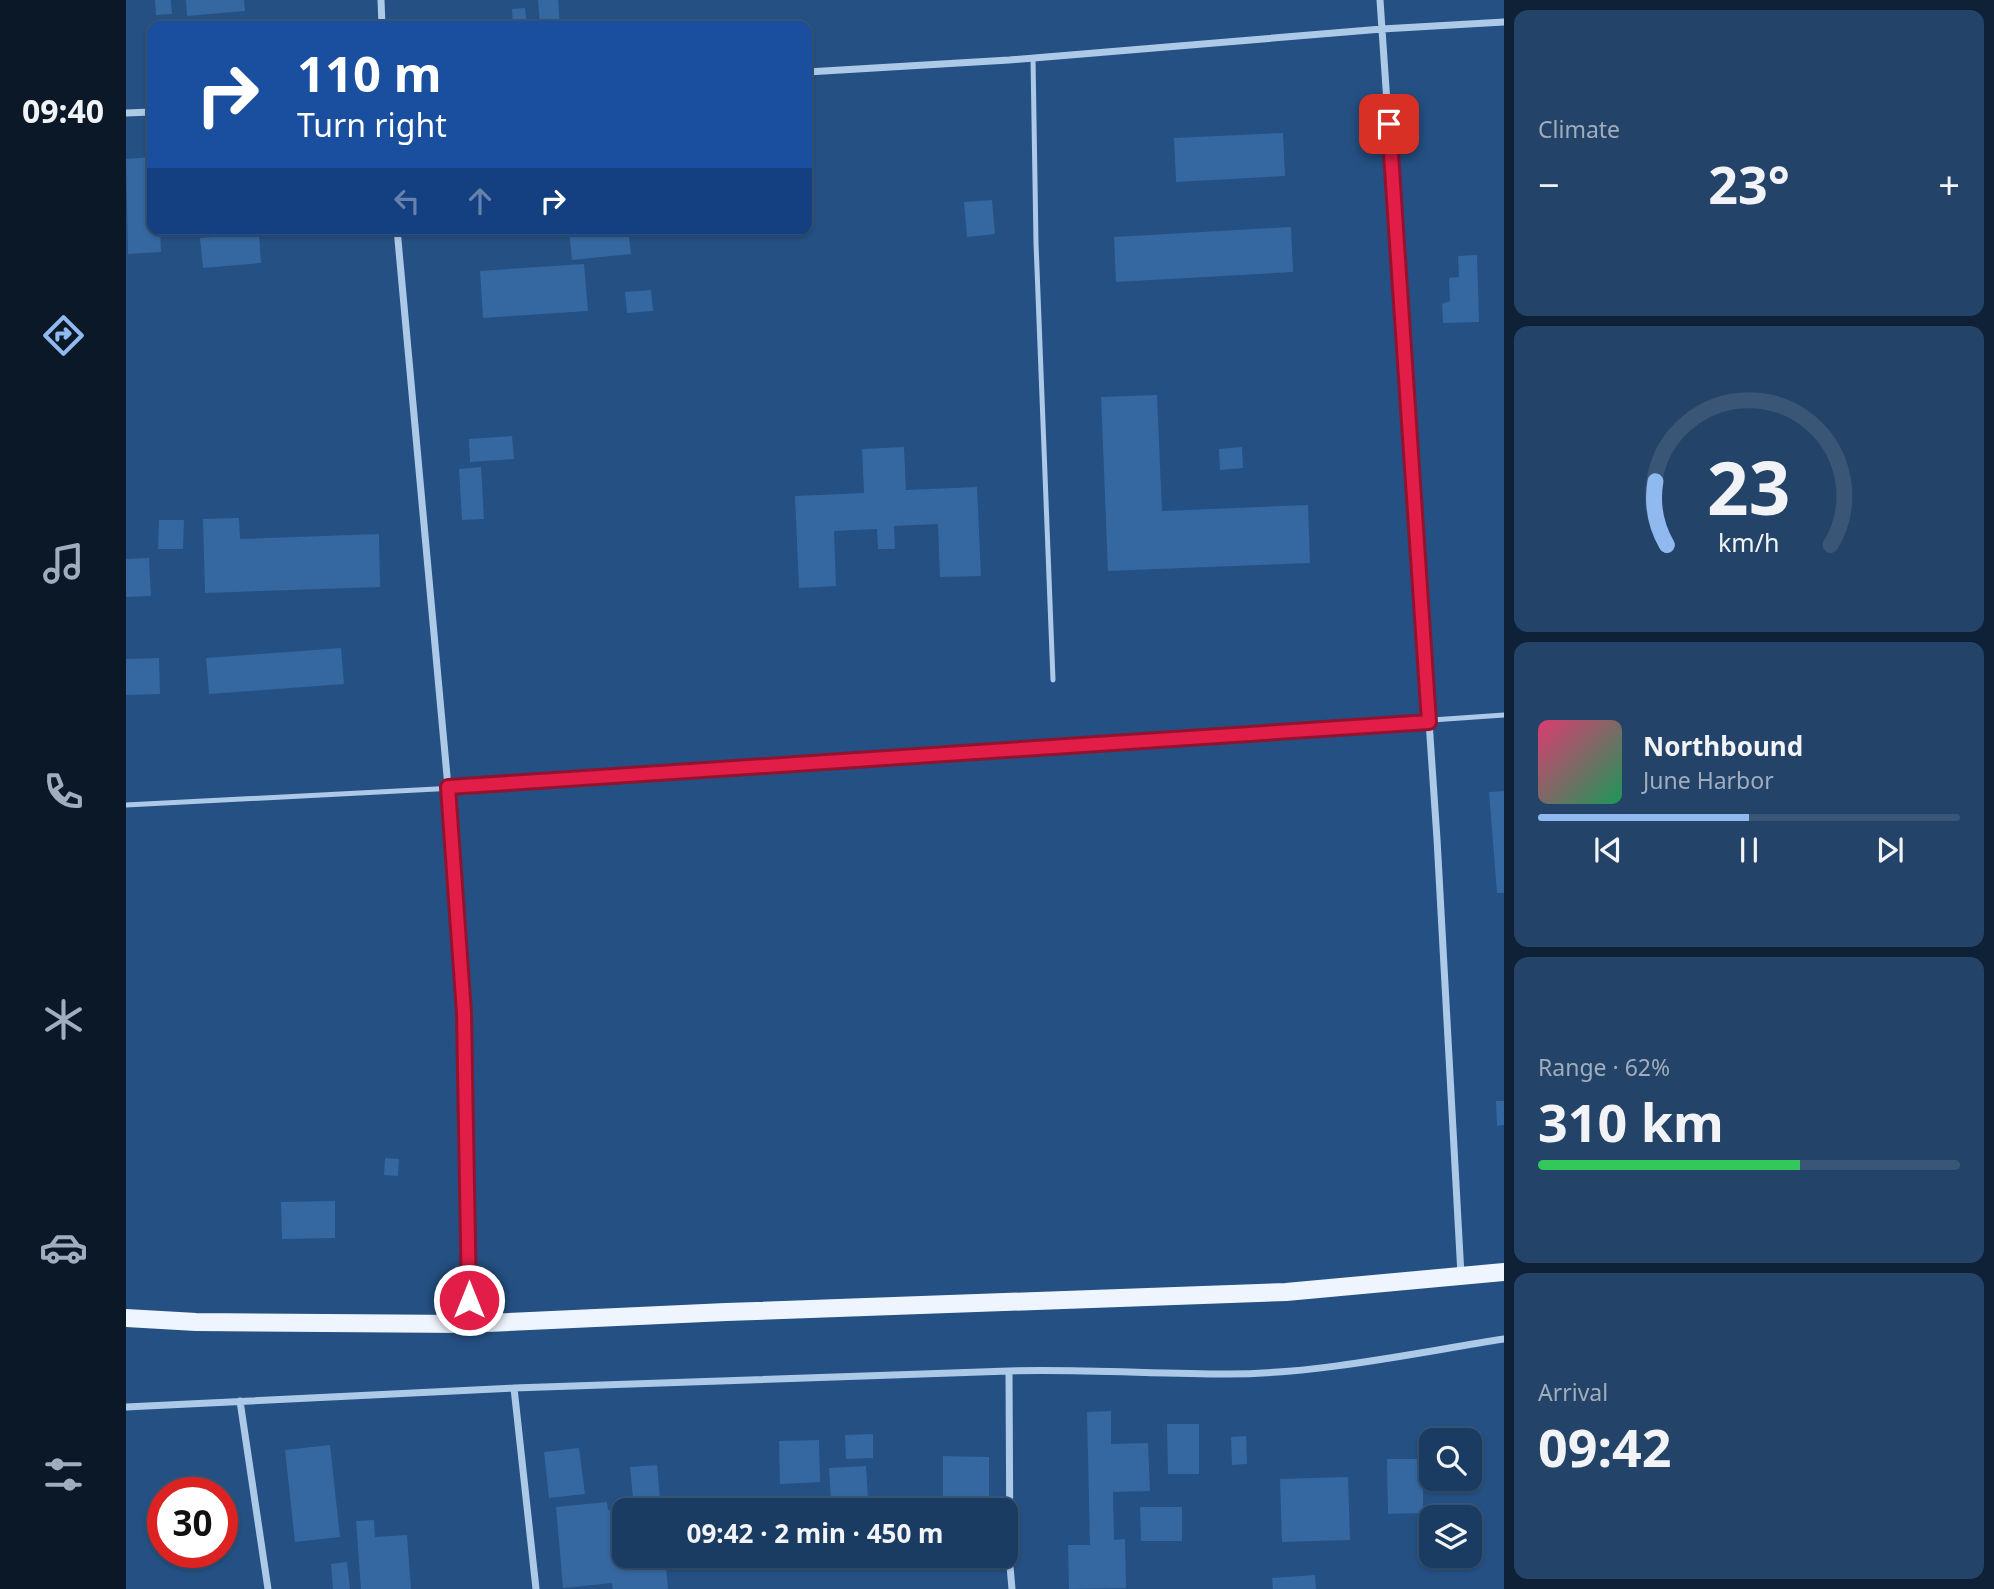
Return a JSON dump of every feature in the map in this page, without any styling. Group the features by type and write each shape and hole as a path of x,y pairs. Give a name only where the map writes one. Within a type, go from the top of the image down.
{"main road":[{"path":"126,1318 196,1322 469,1322 1286,1292 1504,1272"}],"street":[{"path":"381,0 382,21"},
{"path":"1380,0 1429,722 1461,1276"},
{"path":"812,72 1033,58 1382,29 1504,22"},
{"path":"126,113 147,112"},
{"path":"398,235 448,787 464,1013 469,1322"},
{"path":"126,1407 514,1388 1070,1369 1243,1373 1309,1368 1504,1339"},
{"path":"1009,1371 1010,1566 1013,1589"},
{"path":"514,1388 536,1589"},
{"path":"240,1401 268,1589"}],"lane":[{"path":"1033,58 1036,243 1053,680"},
{"path":"126,805 448,787 1504,715"}],"building":[{"path":"155,0 171,0 172,14 156,15"},
{"path":"186,0 244,0 245,11 187,16"},
{"path":"538,0 558,0 560,21 540,21"},
{"path":"525,8 526,21 513,21 512,9"},
{"path":"1283,133 1285,176 1176,182 1174,138"},
{"path":"147,157 147,235 160,235 161,252 128,254 126,159"},
{"path":"992,200 995,234 967,237 964,202"},
{"path":"1291,227 1293,272 1116,282 1114,237"},
{"path":"259,235 261,263 203,268 200,238"},
{"path":"570,235 629,235 631,254 572,260"},
{"path":"1477,255 1479,322 1443,323 1442,304 1450,301 1449,278 1459,277 1458,256"},
{"path":"584,264 588,311 483,318 480,271"},
{"path":"651,290 653,311 627,313 625,292"},
{"path":"1157,395 1162,511 1308,505 1310,563 1108,571 1101,397"},
{"path":"512,436 514,459 470,462 469,439"},
{"path":"904,447 906,490 977,487 981,576 940,577 938,524 894,526 895,549 878,549 877,529 834,531 836,586 799,588 795,496 864,493 862,449"},
{"path":"1242,447 1243,468 1220,470 1219,449"},
{"path":"481,467 484,519 462,520 459,469"},
{"path":"239,518 240,539 379,534 380,587 205,593 203,519"},
{"path":"159,520 184,520 183,549 158,549"},
{"path":"149,558 151,596 126,597 126,559"},
{"path":"341,648 344,684 209,694 206,658"},
{"path":"159,658 160,694 126,695 126,659"},
{"path":"1504,791 1504,893 1497,893 1489,792"},
{"path":"1496,1101 1504,1101 1504,1125 1497,1126"},
{"path":"385,1158 399,1159 398,1176 384,1175"},
{"path":"335,1201 335,1238 282,1239 281,1202"},
{"path":"1111,1411 1111,1444 1148,1443 1150,1491 1113,1492 1114,1540 1125,1539 1126,1588 1069,1589 1068,1545 1090,1545 1087,1412"},
{"path":"1167,1424 1199,1424 1199,1474 1168,1474"},
{"path":"873,1434 873,1458 846,1459 845,1435"},
{"path":"1246,1436 1247,1464 1232,1465 1231,1437"},
{"path":"819,1440 820,1482 780,1484 779,1441"},
{"path":"330,1445 340,1537 295,1542 285,1450"},
{"path":"579,1448 585,1494 549,1498 544,1452"},
{"path":"943,1456 989,1457 989,1498 943,1498"},
{"path":"1387,1459 1419,1459 1419,1491 1423,1491 1423,1505 1419,1505 1419,1513 1388,1514"},
{"path":"657,1465 660,1498 633,1498 630,1467"},
{"path":"866,1466 868,1498 831,1498 829,1468"},
{"path":"1348,1477 1350,1540 1282,1542 1280,1479"},
{"path":"607,1502 608,1510 612,1510 612,1568 666,1568 668,1589 613,1589 612,1583 563,1588 556,1507"},
{"path":"1140,1507 1182,1507 1182,1541 1141,1541"},
{"path":"374,1520 375,1537 407,1535 411,1589 361,1589 356,1521"},
{"path":"347,1562 350,1589 333,1589 331,1564"},
{"path":"1315,1575 1316,1589 1273,1589 1272,1578"}],"route":[{"path":"469,1300 464,1013 448,787 1429,722 1389,124"}]}
